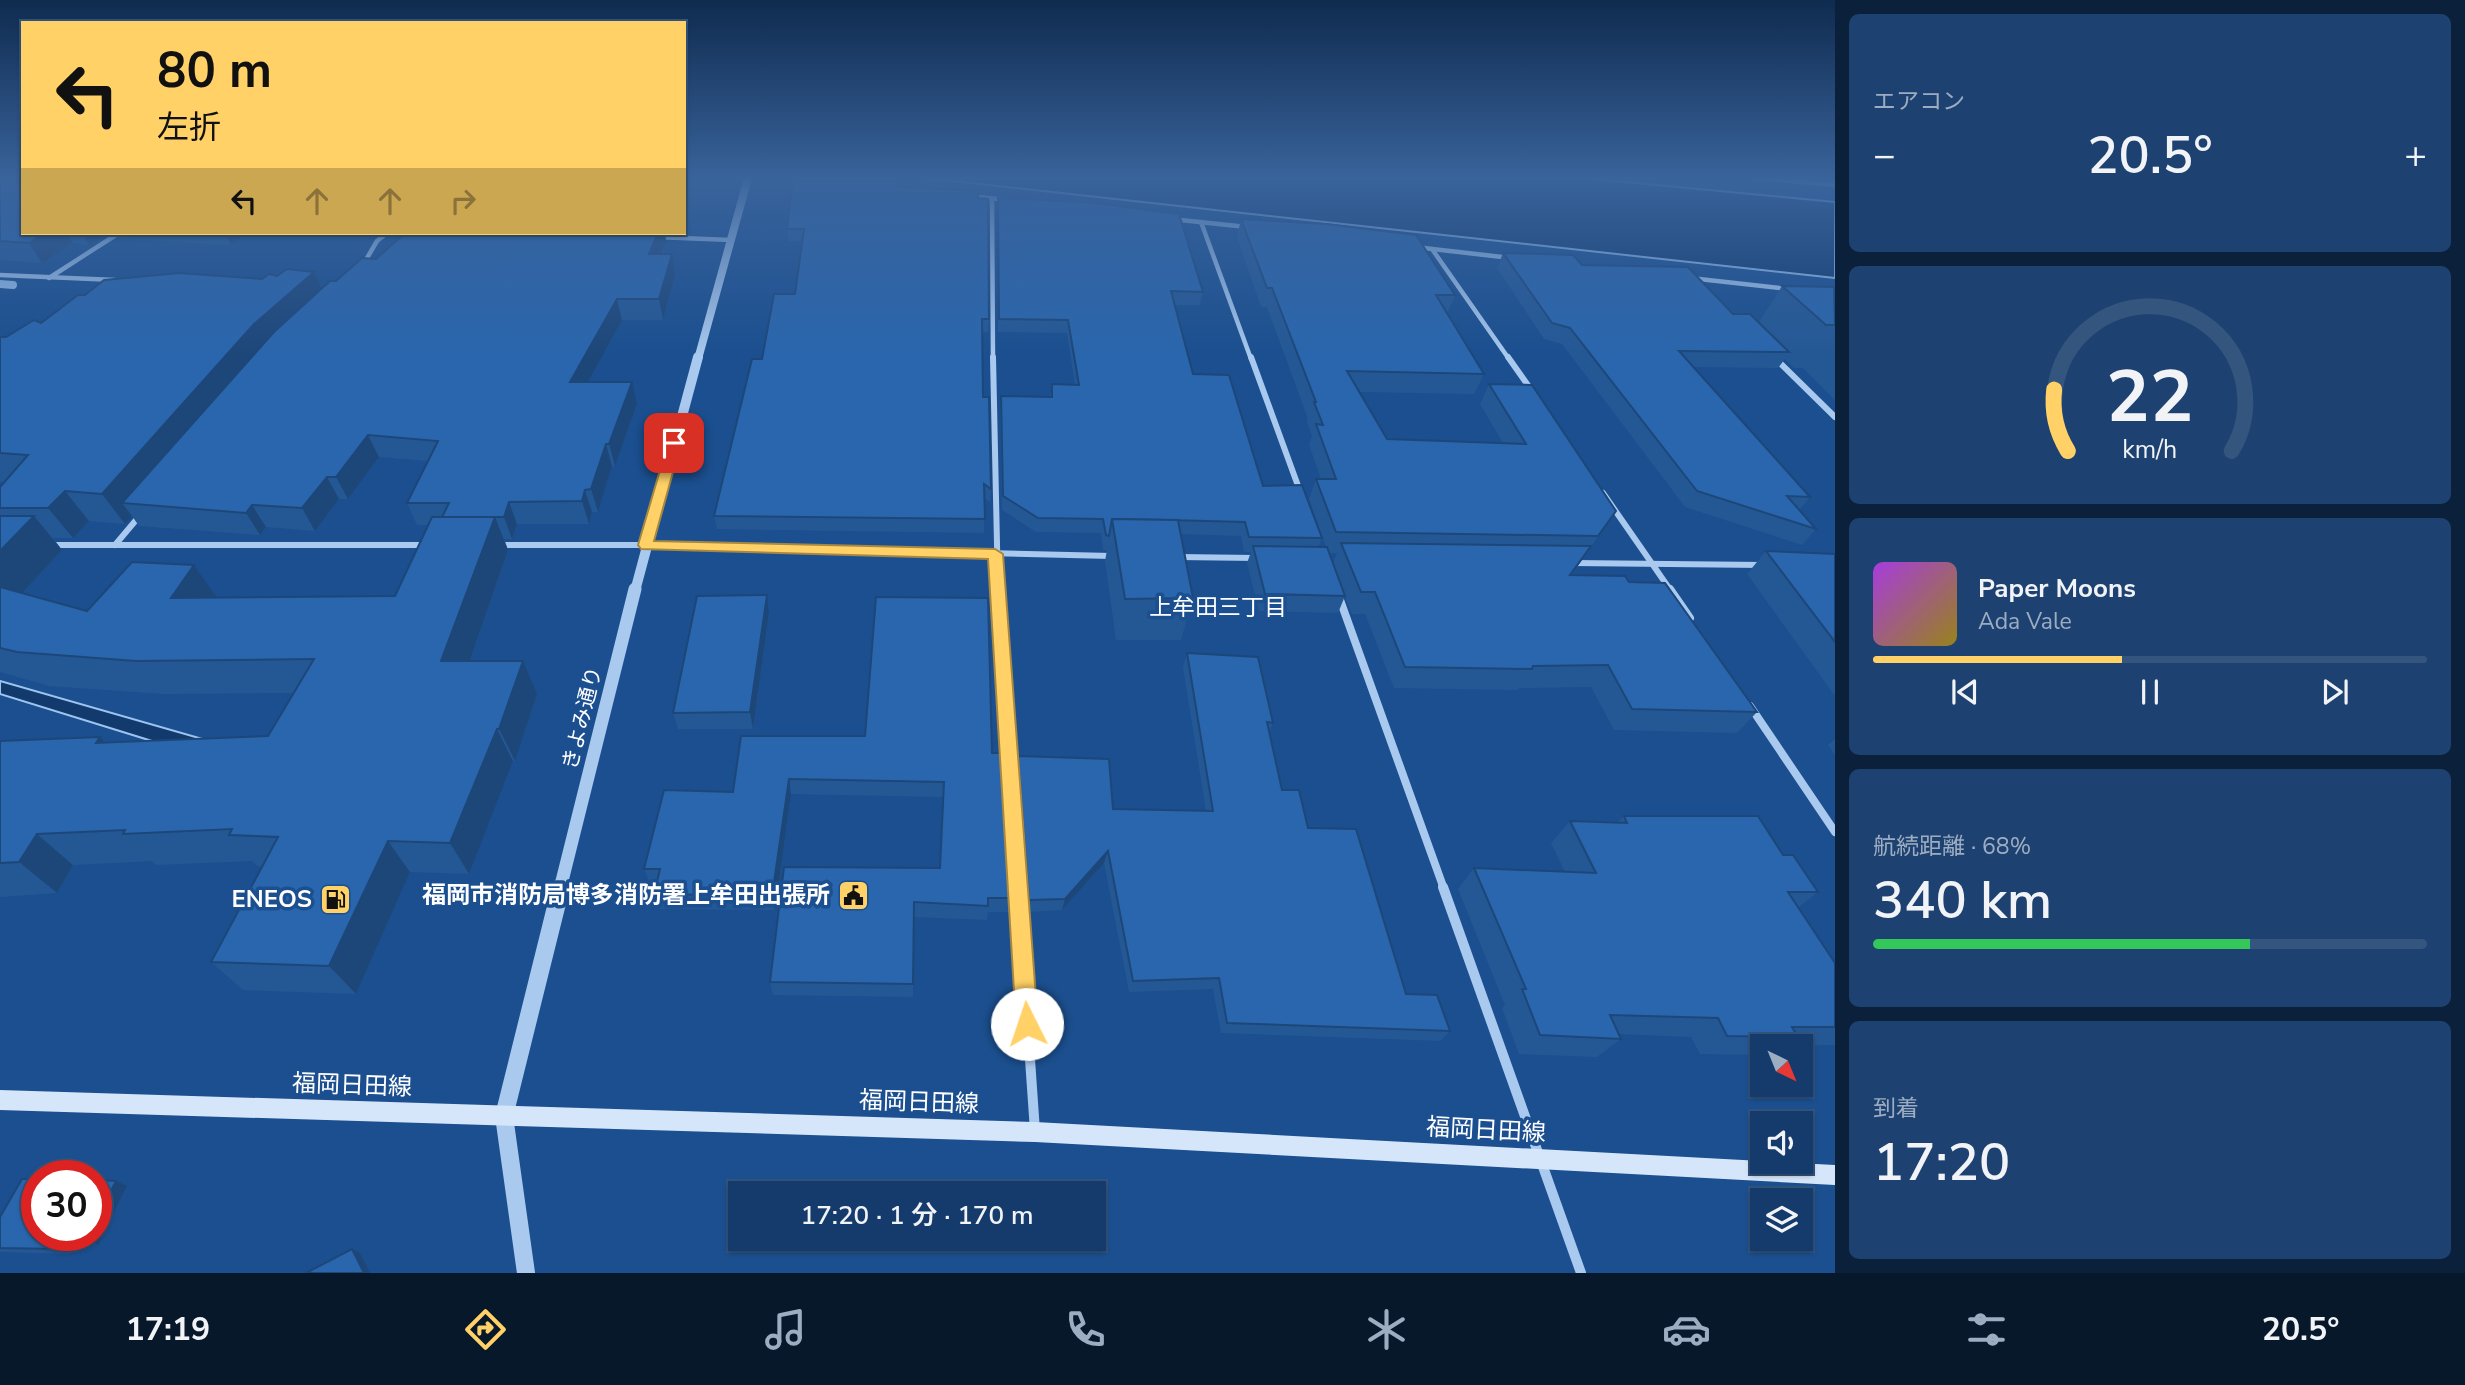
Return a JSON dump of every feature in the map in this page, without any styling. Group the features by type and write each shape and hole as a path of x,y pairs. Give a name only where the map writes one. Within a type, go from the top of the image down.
{"main road":[{"name":"福岡日田線","path":"0,1100 1035,1132 1835,1175"}],"street":[{"path":"49,278 112,237"},
{"path":"359,274 381,237"},
{"path":"659,237 732,240"},
{"path":"992,237 995,554 1035,1132"},
{"path":"1207,237 1306,507"},
{"name":"きよみ通り","path":"526,1273 505,1116 646,545 732,240"},
{"path":"1405,246 1515,258"},
{"path":"1432,249 1535,395"},
{"path":"0,275 116,280"},
{"path":"1682,277 1797,290"},
{"path":"1695,279 1705,288"},
{"path":"1770,352 1835,417"},
{"path":"1598,485 1691,620"},
{"path":"115,545 150,503"},
{"path":"38,545 437,545"},
{"path":"493,545 646,545 1119,556"},
{"path":"1174,557 1270,558"},
{"path":"1558,562 1765,565"},
{"path":"1334,585 1581,1273"},
{"path":"1744,698 1835,832"}],"water":[{"path":"1466,237 1835,237 1835,278"},
{"path":"0,681 220,744 207,758 0,694"}],"building":[{"path":"0,237 38,237 29,243 0,241"},
{"path":"400,237 656,237 649,254 672,254 659,299 617,299 570,382 632,382 591,489 585,490 582,501 509,502 504,517 442,517 449,503 407,503 438,441 368,435 336,477 327,477 302,508 252,505 246,513 122,503 274,332 330,281 336,281 362,258 376,259"},
{"path":"803,237 988,237 989,319 982,319 983,397 989,397 991,489 984,484 985,519 714,516 752,359 762,359 774,294 795,294"},
{"path":"998,237 1186,237 1203,292 1171,291 1193,374 1229,375 1263,486 1302,485 1322,538 1249,537 1245,522 1112,519 1109,536 1106,535 1103,519 1038,518 1003,496 1001,396 1052,397 1052,384 1079,385 1068,320 999,319"},
{"path":"1248,237 1418,237 1455,295 1436,295 1484,374 1347,371 1387,439 1526,444 1489,384 1532,385 1616,511 1598,536 1336,532 1316,479 1336,479 1316,424 1323,425 1272,288 1267,288"},
{"path":"1503,253 1573,255 1582,265 1688,267 1733,314 1750,314 1789,352 1679,351 1810,497 1787,496 1816,529 1697,491 1570,328 1552,323"},
{"path":"287,269 314,272 254,324 102,494 65,491 48,508 0,508 0,487 28,455 0,453 0,337 6,337 34,320 41,323 78,295 85,295 104,280 179,273 262,279 269,274 277,276"},
{"path":"1782,286 1834,287 1835,325 1826,325"},
{"path":"0,516 34,516 0,551"},
{"path":"432,517 495,517 441,661 523,661 499,729 450,843 388,841 329,966 211,962 278,837 229,835 232,829 123,834 125,830 37,834 19,862 0,863 0,741 100,737 96,743 268,736 314,659 136,661 17,652 0,648 0,587 87,611 132,562 194,565 171,598 395,596"},
{"path":"1112,519 1178,520 1193,598 1125,599"},
{"path":"1341,543 1591,546 1570,575 1625,576 1629,582 1665,583 1757,712 1632,709 1608,665 1533,666 1532,669 1405,667 1375,592 1361,592"},
{"path":"1253,546 1327,547 1345,596 1265,594"},
{"path":"1766,551 1835,554 1835,642"},
{"path":"767,595 750,712 673,713 697,596"},
{"path":"876,597 988,598 992,753 1005,753 1014,898 988,898 988,906 914,902 913,984 770,982 784,867 940,868 944,782 789,779 772,896 654,894 660,869 644,869 664,790 733,792 741,736 865,736"},
{"path":"1187,653 1258,657 1273,723 1267,722 1282,790 1299,790 1308,828 1356,829 1406,994 1437,995 1450,1031 1227,1023 1219,978 1133,981 1108,851 1065,899 1029,900 1018,756 1109,759 1113,809 1213,811"},
{"path":"1624,816 1758,816 1783,855 1793,855 1818,892 1788,892 1835,963 1835,1027 1792,1027 1796,1034 1727,1036 1718,1018 1610,1015 1621,1039 1540,1035 1522,989 1526,989 1474,868 1596,873 1570,821 1627,823"},
{"path":"21,1181 21,1248 0,1248 0,1217"},
{"path":"352,1249 364,1273 306,1273"}],"waterway":[{"path":"0,284 13,285"}],"place":[{"name":"福岡市消防局博多消防署上牟田出張所","path":"853,895"},
{"name":"ENEOS","path":"335,899"}],"district":[{"name":"上牟田三丁目","path":"1218,607"}],"route":[{"path":"674,443 646,545 995,554 1027,1024"}]}
